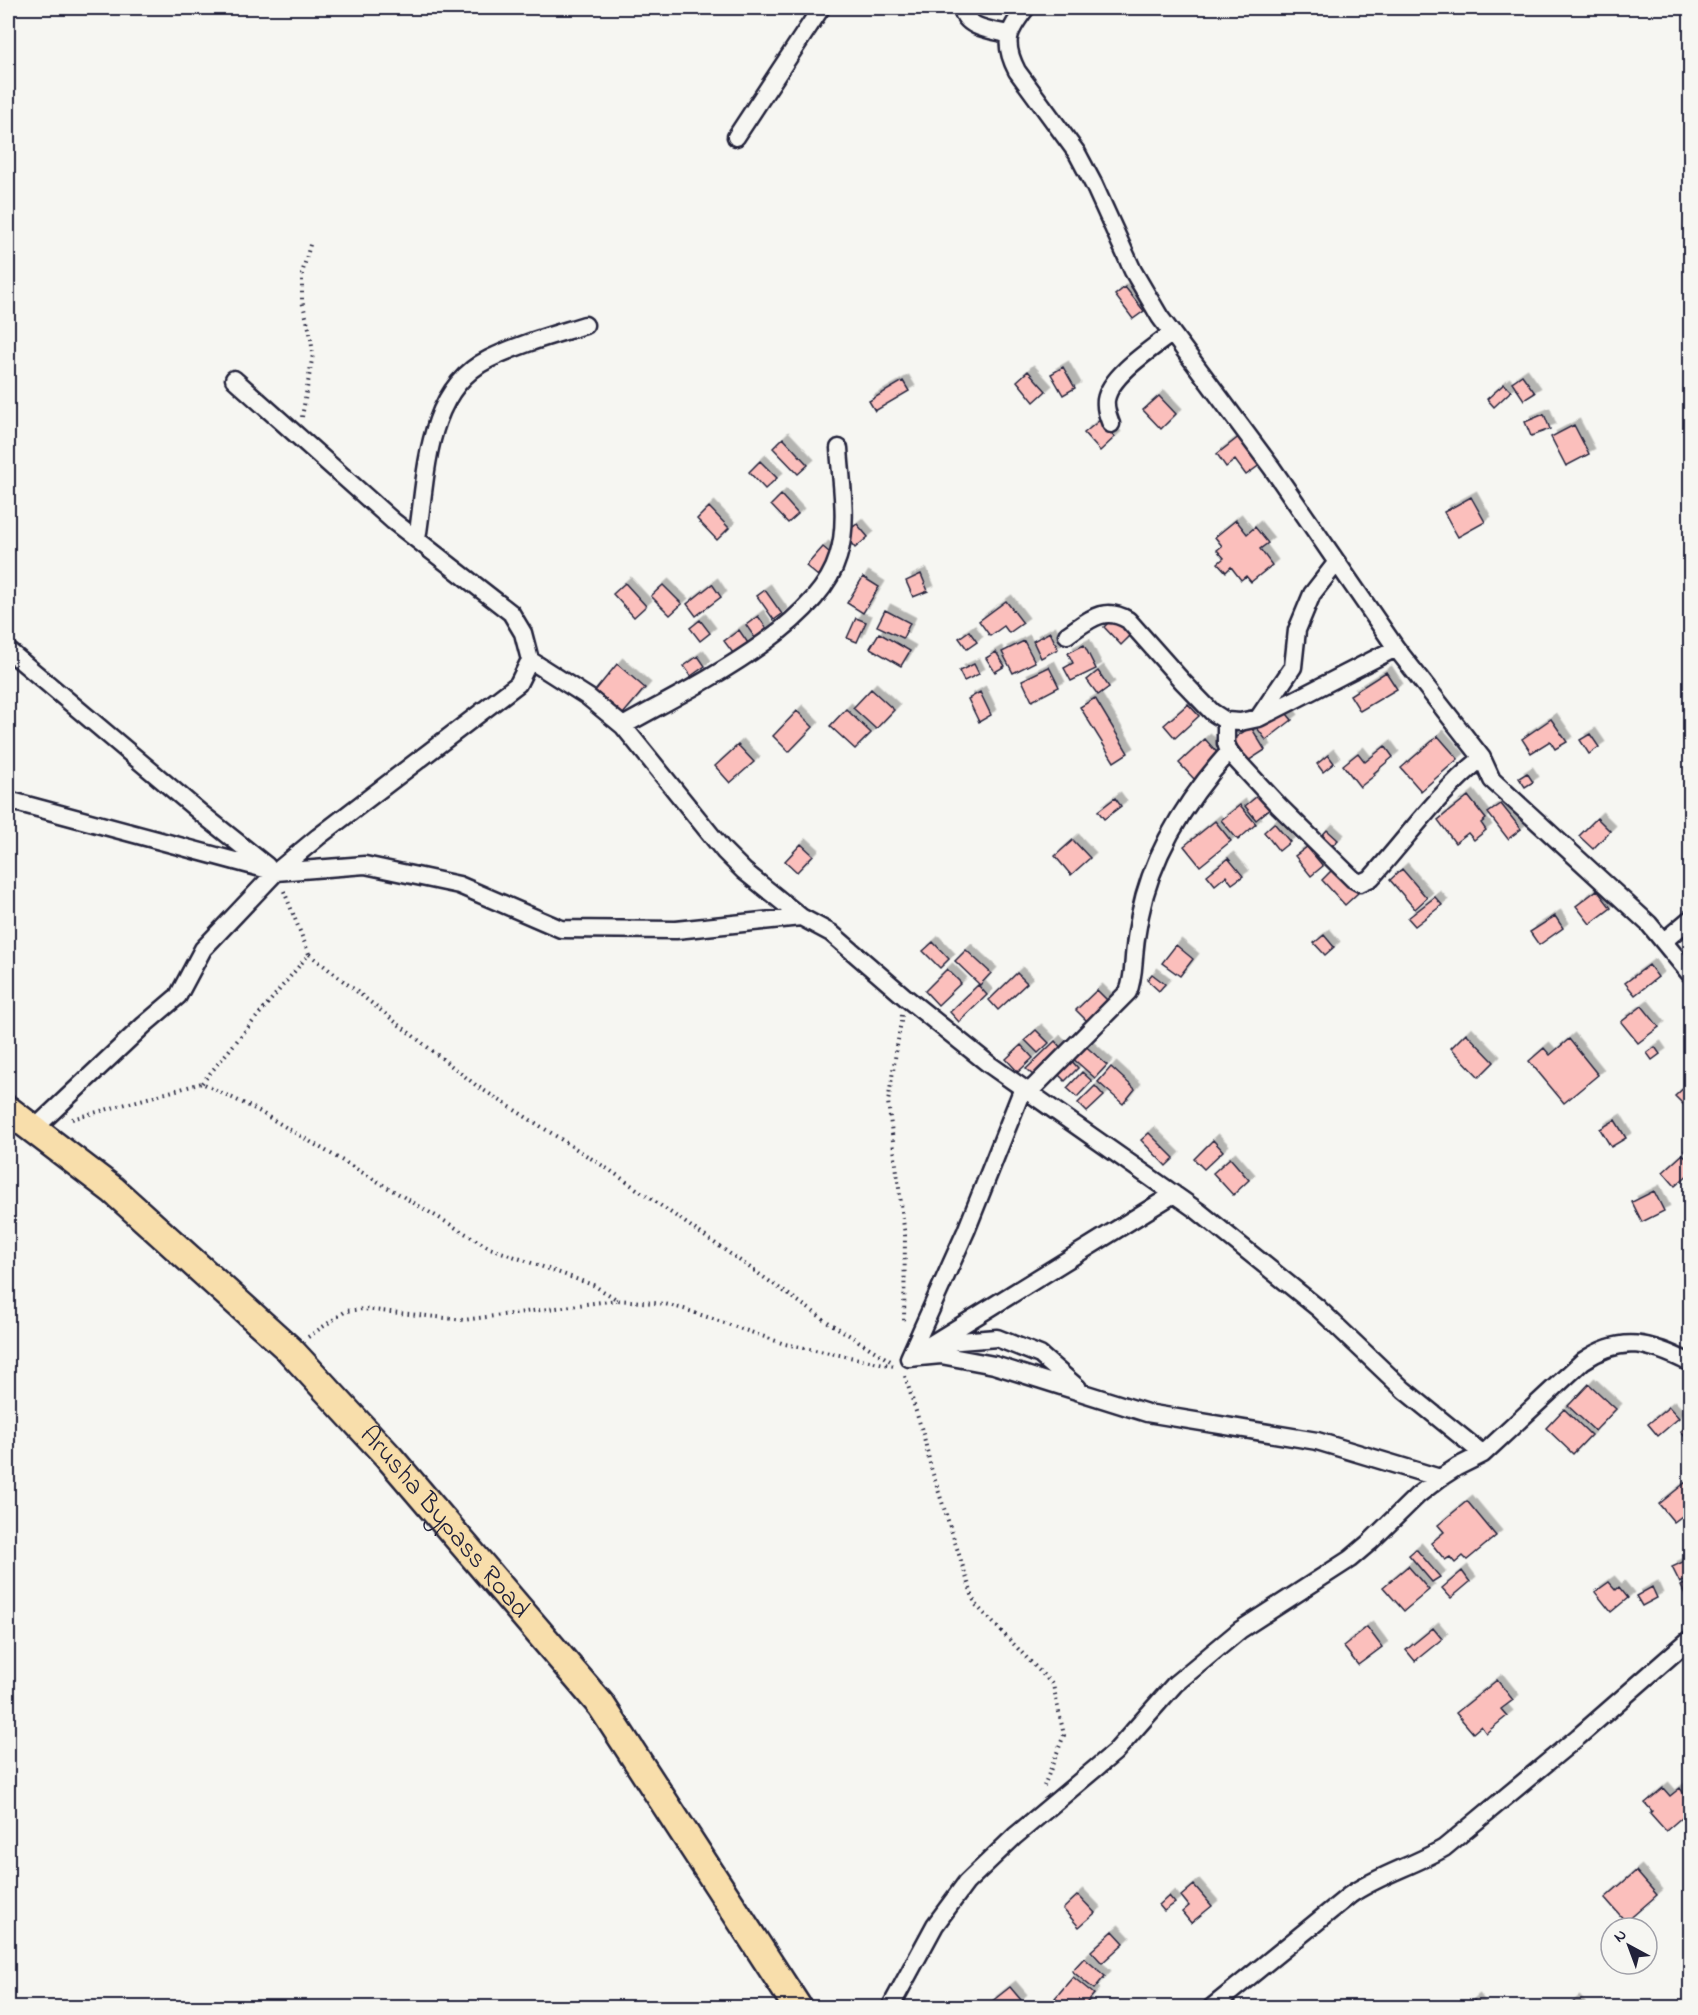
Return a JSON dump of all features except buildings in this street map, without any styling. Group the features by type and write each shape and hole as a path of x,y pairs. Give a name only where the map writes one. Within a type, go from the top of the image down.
{"main road":[{"name":"Arusha Bypass Road","path":"8,1110 113,1190 289,1349 388,1456 601,1705 798,2007"}],"street":[{"path":"736,137 821,8"},
{"path":"962,8 963,14 973,25 1008,34"},
{"path":"1026,8 1008,34 1010,58 1077,153 1141,287 1272,468 1396,648 1482,758 1492,780 1649,924 1690,974"},
{"path":"417,539 429,451 435,428 444,402 461,380 488,359 585,325"},
{"path":"1111,424 1106,411 1106,399 1115,382 1126,370 1173,333"},
{"path":"34,1129 178,996 203,949 276,872 318,837 518,684 530,660 523,633 511,613 417,539 234,378"},
{"path":"623,726 714,674 775,635 799,615 817,595 831,575 839,556 843,524 839,448"},
{"path":"1259,718 1293,667 1297,630 1312,594 1337,562"},
{"path":"1067,635 1094,617 1118,614 1128,620 1212,712 1226,721 1240,722 1259,718 1396,648"},
{"path":"8,650 202,814 276,872"},
{"path":"530,660 588,697 623,726 724,851 744,871 801,917 831,933 905,997 990,1065 1198,1211 1318,1308 1404,1390 1484,1454"},
{"path":"1226,721 1226,743 1229,752 1287,814 1353,879 1360,883 1371,878 1443,793 1459,776 1482,758"},
{"path":"906,1363 966,1232 1026,1090 1128,992 1132,983 1140,912 1156,866 1170,833 1190,801 1229,752"},
{"path":"8,800 276,872 365,865 459,885 561,929 676,930 801,917"},
{"path":"1664,941 1690,919"},
{"path":"906,1363 1174,1194"},
{"path":"906,1363 947,1342 997,1338 1040,1355 1083,1393"},
{"path":"890,2007 935,1925 966,1883 999,1851 1115,1752 1175,1684 1240,1630 1350,1559 1418,1495 1457,1467 1484,1454 1583,1361 1597,1351 1617,1345 1643,1344 1690,1364"},
{"path":"906,1363 941,1355 994,1365 1147,1413 1317,1441 1440,1478"},
{"path":"1210,2007 1350,1894 1367,1883 1420,1862 1444,1848 1578,1737 1690,1639"}],"path":[{"path":"297,435 306,402 313,354 302,301 302,274 311,241"},
{"path":"276,872 309,954 477,1086 611,1170 828,1322 906,1363 931,1468 975,1604 1053,1685 1064,1735 1041,1794"},
{"path":"34,1129 202,1083 309,954"},
{"path":"904,1335 905,1235 888,1102 905,997"},
{"path":"202,1083 255,1109 490,1248 593,1285 618,1300"},
{"path":"289,1349 346,1311 363,1309 464,1320 618,1300 665,1304 785,1344 906,1363"}]}
